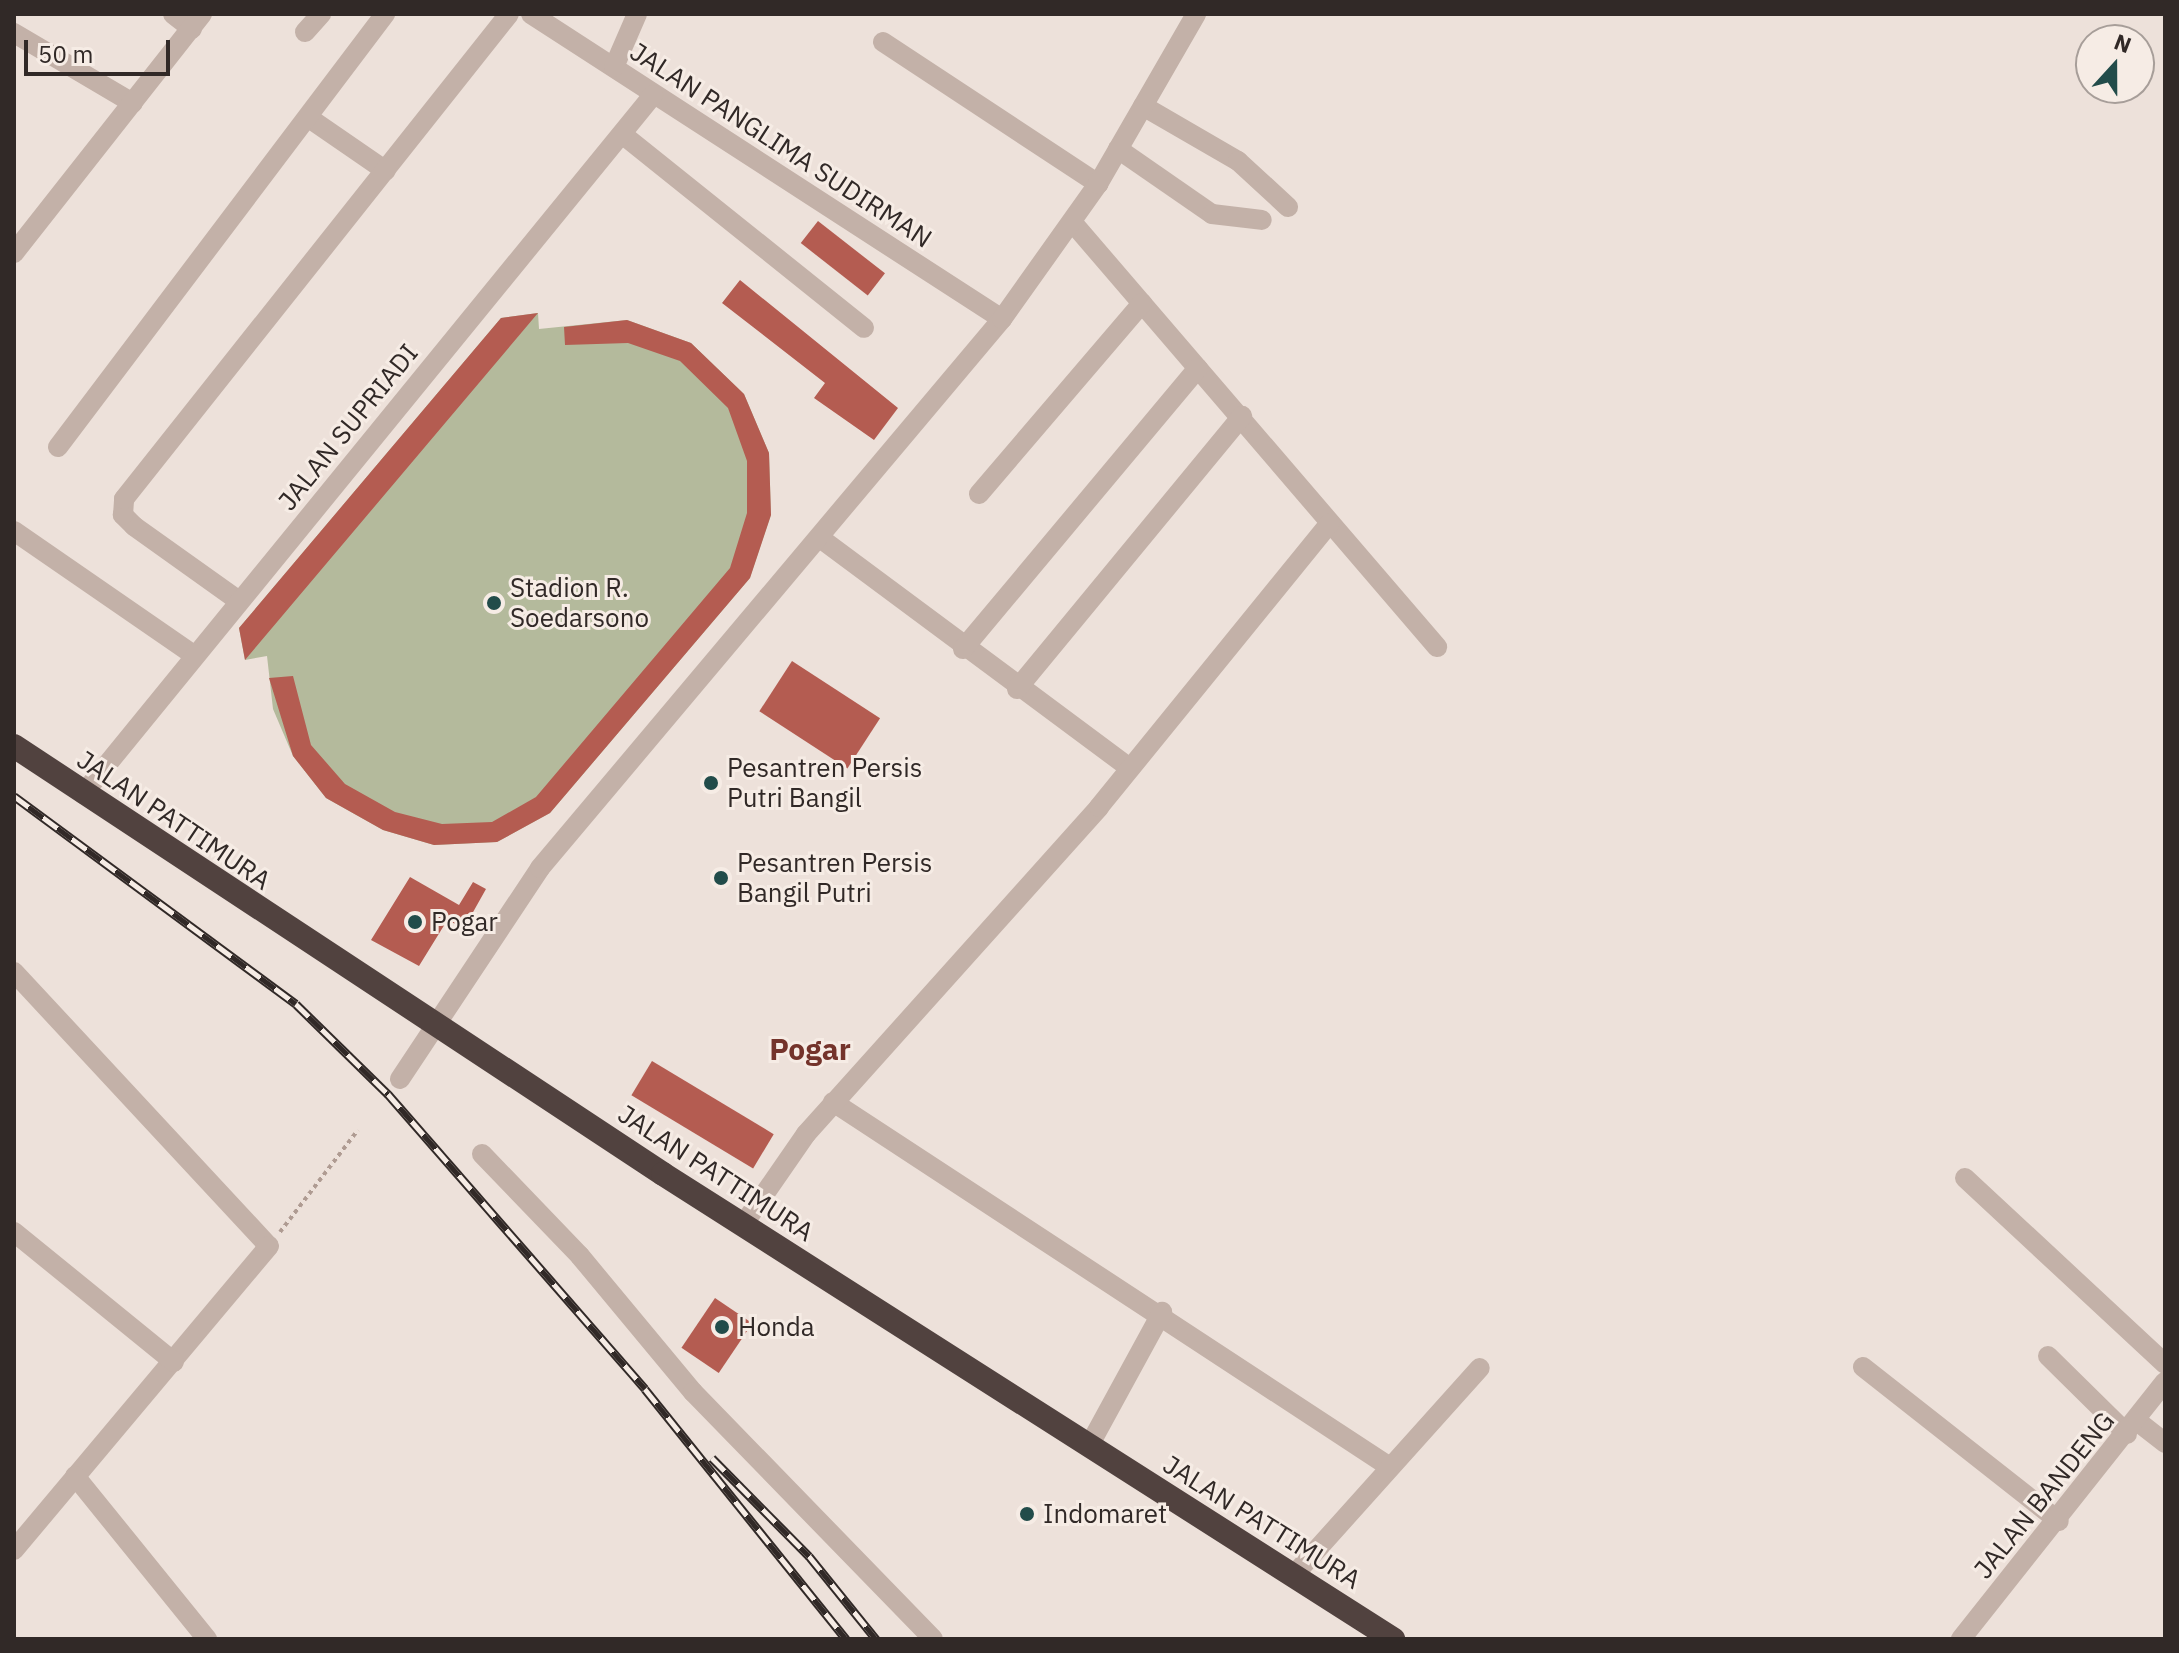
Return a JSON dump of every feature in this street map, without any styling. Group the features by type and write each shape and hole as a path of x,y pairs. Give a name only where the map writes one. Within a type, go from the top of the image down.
{"highway":[{"name":"JALAN PATTIMURA","path":"14,746 83,794 440,1023 743,1225 1393,1639"}],"street":[{"path":"14,253 197,21 173,14"},
{"path":"305,32 321,14"},
{"path":"58,447 385,14"},
{"path":"239,601 134,526 123,515 124,499 509,14"},
{"name":"JALAN PANGLIMA SUDIRMAN","path":"531,14 1002,319"},
{"path":"614,67 637,14"},
{"path":"400,1079 540,868 1002,319 1098,184 1196,14"},
{"path":"14,33 133,103"},
{"path":"883,42 1098,184"},
{"name":"JALAN SUPRIADI","path":"83,794 653,95"},
{"path":"1143,106 1238,161 1288,207"},
{"path":"309,118 386,171"},
{"path":"622,134 864,328"},
{"path":"1118,149 1212,214 1262,220"},
{"path":"1073,223 1242,416 1437,647"},
{"path":"979,494 1142,303"},
{"path":"963,649 1198,368"},
{"path":"1017,689 1242,416"},
{"path":"743,1225 833,1102 1060,852 1127,766 1330,523"},
{"path":"14,531 194,655"},
{"path":"820,538 963,649 1127,766"},
{"path":"14,972 269,1246 14,1550"},
{"path":"833,1102 1162,1312 1390,1467"},
{"path":"482,1154 580,1256 693,1392 933,1639"},
{"path":"1965,1178 2165,1364"},
{"path":"14,1232 174,1362"},
{"path":"1089,1446 1162,1312"},
{"path":"2048,1356 2132,1428 2165,1443"},
{"path":"1863,1367 2059,1521"},
{"path":"1294,1575 1480,1368"},
{"name":"JALAN BANDENG","path":"1961,1639 2059,1521 2165,1382"},
{"path":"75,1476 207,1639"}],"path":[{"path":"269,1246 358,1130"}],"green space":[{"name":"Stadion R. Soedarsono","path":"538,313 539,329 627,320 691,343 744,394 769,453 771,515 750,578 550,813 497,842 434,845 383,830 326,798 293,756 273,709 267,656 245,660 239,628 501,318"}],"building":[{"path":"818,221 885,273 868,295 801,243"},
{"path":"740,280 898,408 874,440 814,398 825,383 722,303"},
{"path":"538,313 245,660 239,628 501,318"},
{"path":"627,320 691,343 744,394 769,453 771,515 750,578 550,813 497,842 434,845 383,830 326,798 293,756 269,678 293,676 311,745 345,784 395,812 442,824 492,822 536,797 730,568 747,513 747,461 728,408 680,361 628,343 565,345 564,327"},
{"path":"792,661 880,718 847,769 759,711"},
{"name":"Pogar","path":"410,877 459,905 473,882 486,889 463,930 448,919 419,966 371,940"},
{"path":"652,1061 774,1134 753,1168 631,1095"},
{"path":"715,1298 752,1323 719,1373 681,1348"}],"railway":[{"path":"14,796 296,1004 388,1094 645,1389 846,1639"},
{"path":"712,1458 809,1556 876,1639"}],"place":[{"name":"Stadion R. Soedarsono","path":"494,603"},
{"name":"Pesantren Persis Putri Bangil","path":"711,783"},
{"name":"Pesantren Persis Bangil Putri","path":"721,878"},
{"name":"Pogar","path":"415,922"},
{"name":"Honda","path":"722,1327"},
{"name":"Indomaret","path":"1027,1514"}],"district":[{"name":"Pogar","path":"810,1049"}]}
